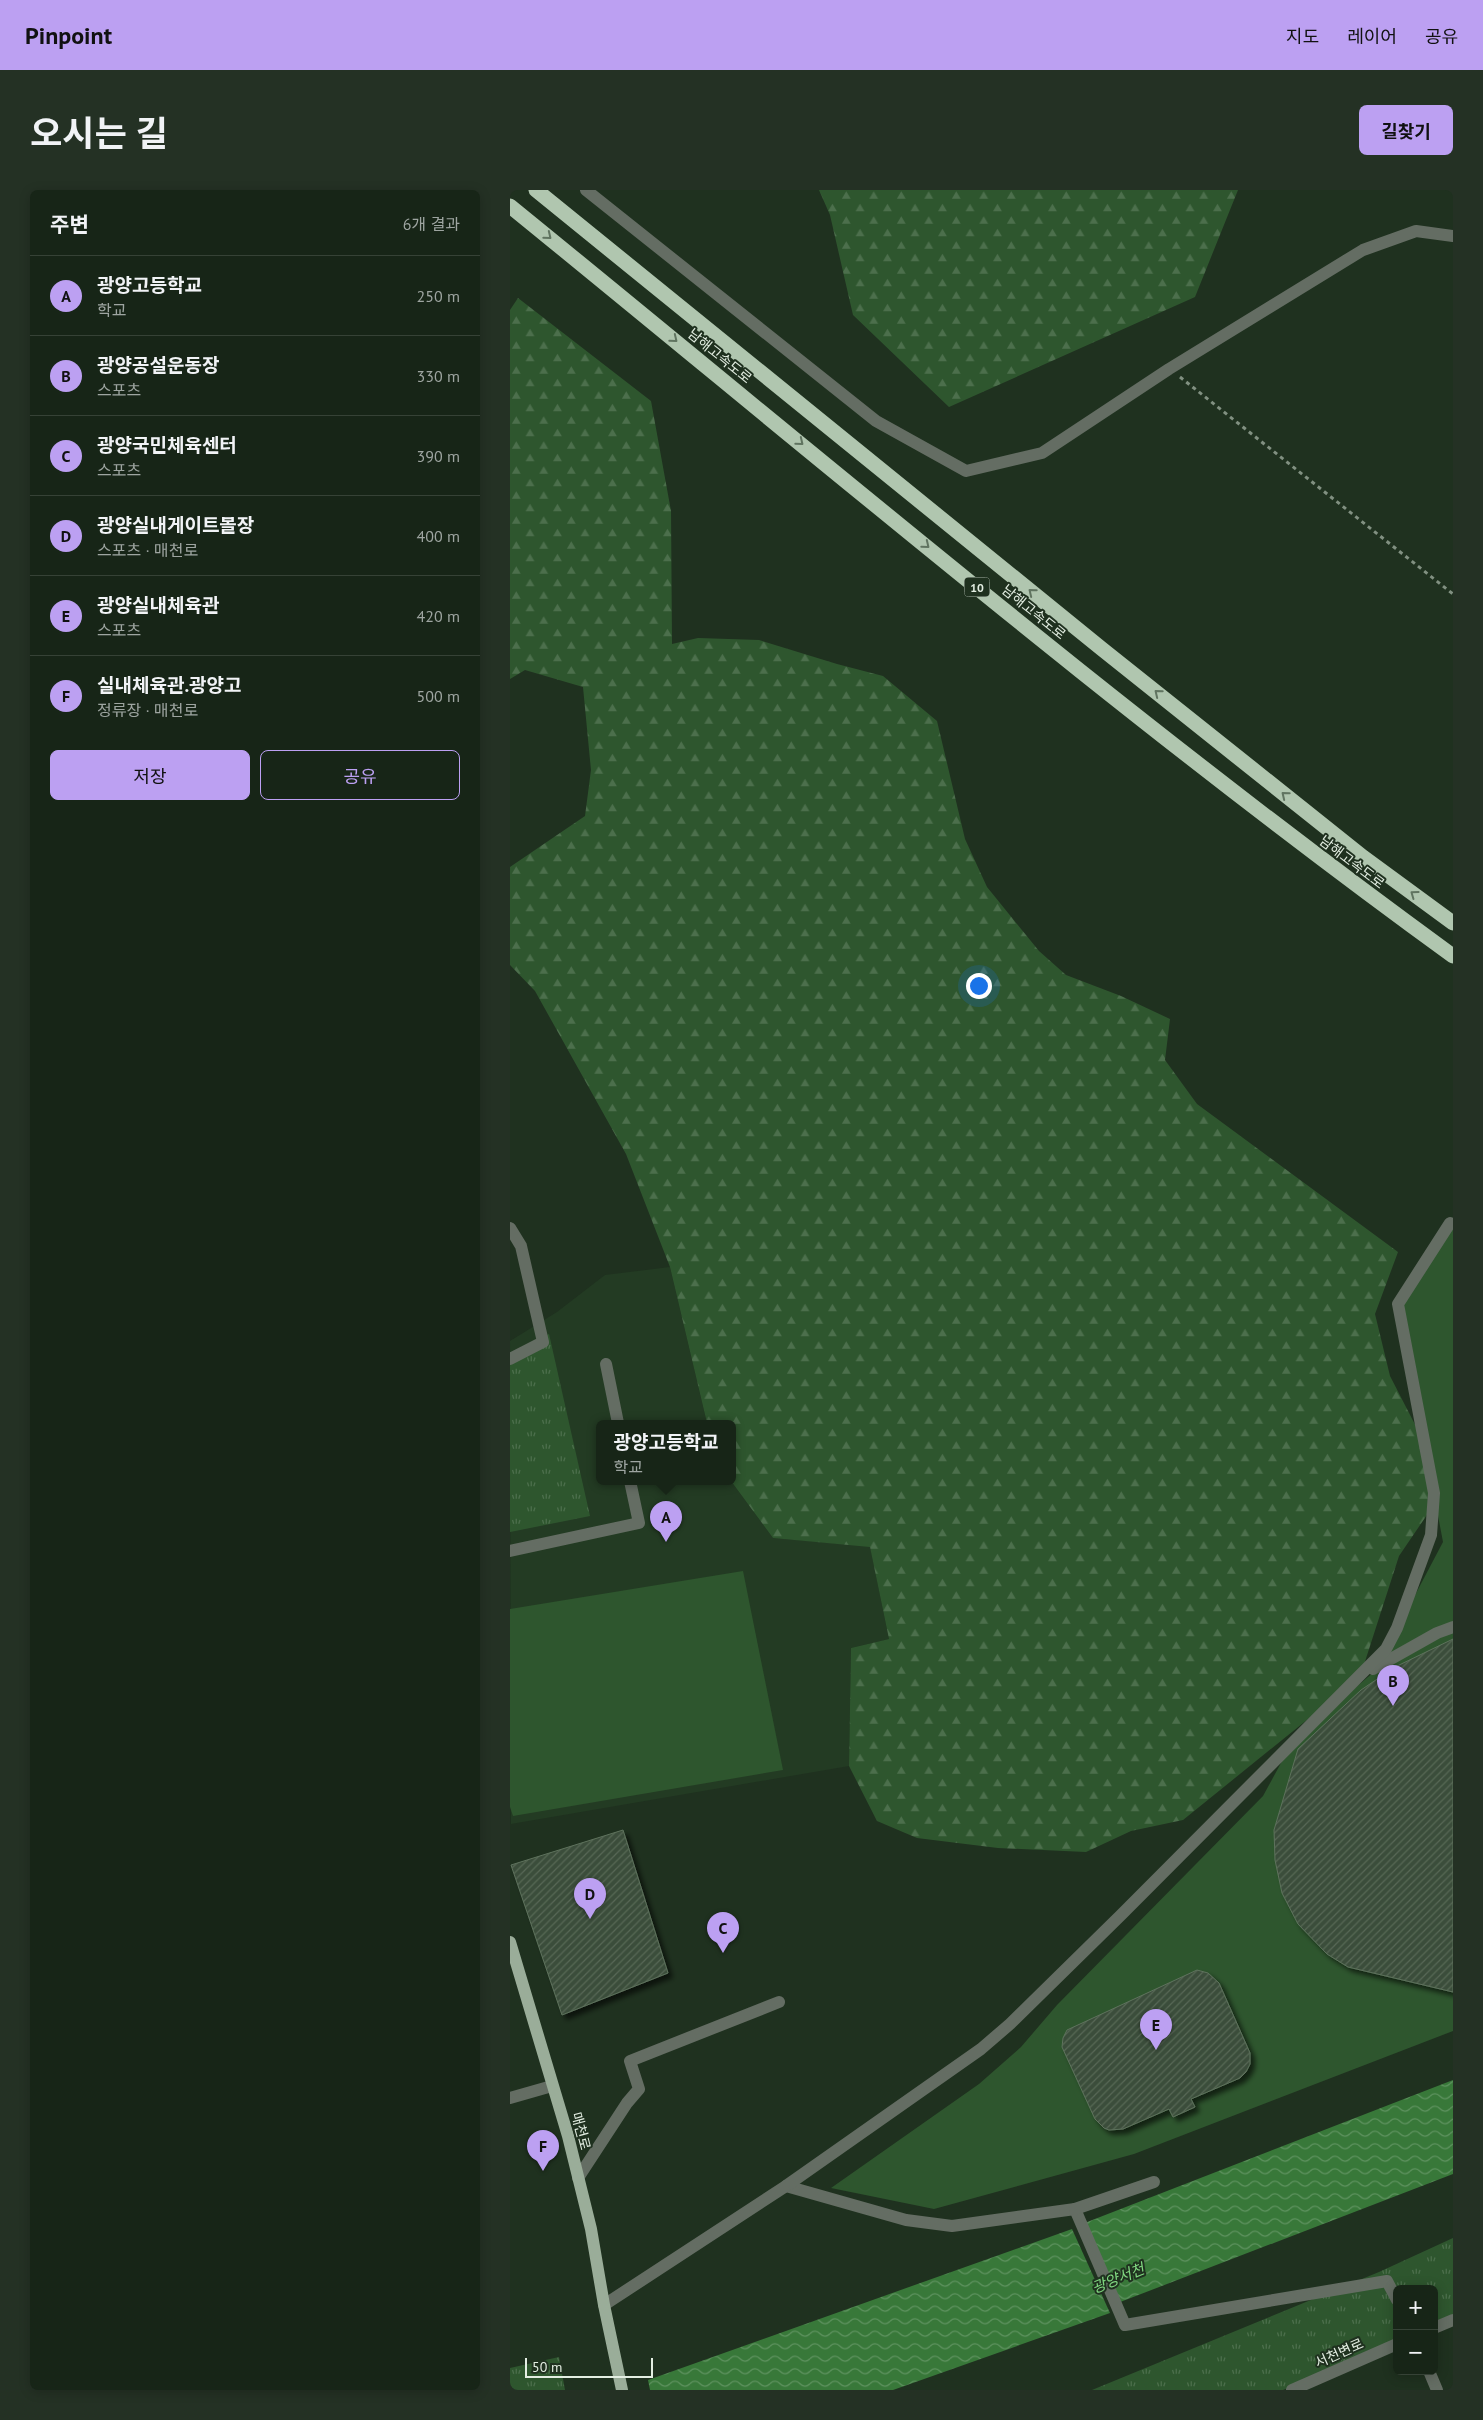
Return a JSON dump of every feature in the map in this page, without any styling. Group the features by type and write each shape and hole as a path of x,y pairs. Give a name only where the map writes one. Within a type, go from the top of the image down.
{"highway":[{"name":"남해고속도로","path":"536,190 1171,704 1363,857 1453,923"},
{"name":"남해고속도로","path":"510,206 1084,674 1347,879 1453,956"}],"main road":[{"name":"매천로","path":"510,1942 591,2229 609,2331 622,2390"}],"street":[{"path":"586,190 876,421 966,471 1042,453 1169,369 1362,250 1416,231 1453,236"},
{"path":"604,2305 786,2186 981,2049 1010,2024 1386,1649 1398,1628 1431,1534 1434,1493 1398,1304 1450,1223"},
{"path":"510,1228 521,1246 543,1342 510,1359"},
{"path":"606,1364 617,1420"},
{"path":"510,1551 639,1523 631,1485"},
{"path":"1360,1677 1437,1633 1453,1627"},
{"path":"578,2178 627,2102 639,2089 630,2061 780,2002"},
{"path":"510,2098 552,2086"},
{"path":"786,2186 906,2220 952,2226 1075,2209 1154,2182"},
{"path":"1075,2209 1125,2325 1387,2281 1393,2292"},
{"path":"1438,2326 1453,2320"},
{"name":"서천변로","path":"1292,2390 1393,2346"},
{"path":"1430,2375 1436,2390"}],"path":[{"path":"1169,369 1453,594"}],"shaded area":[{"path":"670,1267 706,1420 596,1420 596,1485 734,1485 773,1538 870,1546 889,1639 851,1648 849,1766 511,1824 510,1341 557,1312 605,1275"}],"green space":[{"path":"819,190 1238,190 1195,297 949,407 853,315 830,215"},
{"path":"518,298 651,401 671,511 672,644 698,638 759,640 883,676 937,721 965,839 987,887 1039,951 1066,975 1121,996 1170,1019 1165,1060 1197,1104 1398,1252 1375,1314 1390,1376 1425,1444 1433,1506 1399,1556 1360,1677 1183,1820 1131,1831 1086,1852 998,1848 917,1838 877,1821 849,1766 851,1648 889,1639 870,1547 773,1538 734,1485 736,1485 736,1420 706,1420 670,1267 626,1154 535,991 510,965 510,867 585,816 591,770 583,687 525,670 510,679 510,310"},
{"path":"1453,1219 1453,2031 1134,2154 934,2209 831,2188 979,2084 1021,2047 1057,2005 1263,1796 1293,1741 1375,1671 1443,1542 1398,1304"},
{"path":"549,1334 590,1516 510,1532 510,1353"},
{"path":"743,1571 783,1770 513,1816 510,1807 510,1609"},
{"path":"1453,2238 1453,2317 1438,2323 1438,2285 1393,2285 1393,2343 1283,2390 1092,2390 1379,2272"},
{"path":"559,2357 565,2390 510,2390 510,2368"}],"water":[{"name":"광양서천","path":"1453,2080 1453,2174 1115,2304 1082,2224"},
{"path":"1072,2229 1110,2313 893,2390 650,2390 648,2380"}],"building":[{"path":"1453,1639 1453,1992 1348,1967 1327,1954 1298,1924 1282,1893 1275,1860 1274,1830 1298,1749 1361,1690 1395,1667"},
{"path":"623,1830 668,1973 562,2015 511,1865"},
{"path":"1197,1970 1208,1973 1219,1983 1250,2053 1250,2064 1246,2072 1240,2078 1191,2099 1195,2107 1173,2117 1169,2109 1123,2129 1109,2130 1104,2128 1095,2119 1062,2047 1063,2038 1067,2030"}],"place":[{"name":"광양고등학교","path":"666,1542"},
{"name":"광양공설운동장","path":"1393,1706"},
{"name":"광양실내게이트볼장","path":"590,1919"},
{"name":"광양국민체육센터","path":"723,1953"},
{"name":"광양실내체육관","path":"1156,2050"},
{"name":"실내체육관.광양고","path":"543,2171"}]}
